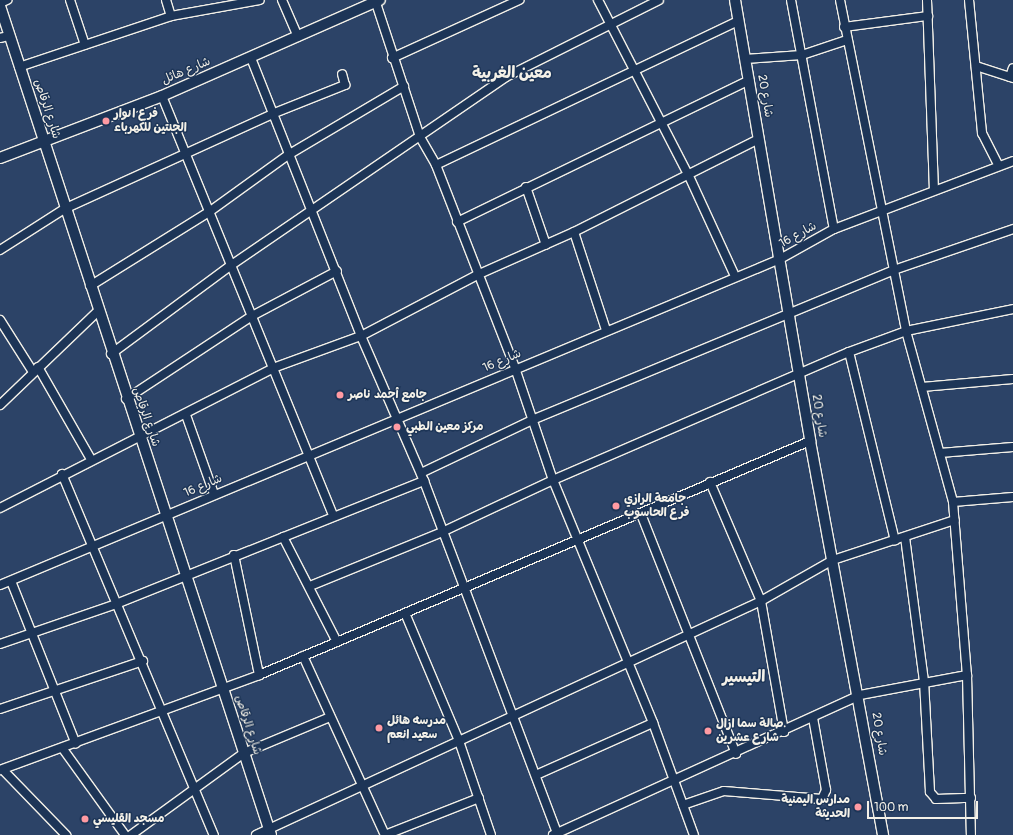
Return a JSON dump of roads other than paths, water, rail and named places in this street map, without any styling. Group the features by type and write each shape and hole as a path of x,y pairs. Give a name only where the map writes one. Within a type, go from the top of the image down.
{"street":[{"path":"0,3 7,0"},
{"path":"70,0 85,45"},
{"path":"166,0 171,16"},
{"path":"20,67 171,16 260,0"},
{"path":"282,0 298,37"},
{"path":"392,58 519,0"},
{"path":"598,0 662,120 735,276"},
{"path":"111,354 230,266 506,77 610,22 659,0"},
{"name":"شارع 20","path":"735,0 810,441 860,695 883,835"},
{"path":"791,0 834,229"},
{"path":"840,0 844,27 883,208 906,331 953,502 956,520 967,675 971,835"},
{"path":"927,0 934,190"},
{"path":"969,0 982,133 999,166"},
{"path":"377,1 392,58 404,86 420,137 436,165 477,275 515,368 553,480 653,723 694,835"},
{"name":"شارع هائل","path":"0,158 44,144 162,96 251,58 377,1"},
{"name":"شارع الرقاص","path":"0,6 4,37 20,67 97,312 186,575 270,832"},
{"path":"844,27 928,16"},
{"path":"436,165 635,68 738,21"},
{"path":"745,59 802,55 847,40"},
{"path":"251,58 288,156 312,211 361,336 424,482 536,775 555,834 736,754 860,695 924,681 967,675"},
{"path":"976,66 1012,78 1013,68"},
{"path":"0,250 64,209 272,114 345,85 342,74"},
{"path":"457,222 662,120 749,80"},
{"path":"90,286 209,212 288,156 404,86"},
{"path":"162,96 333,516"},
{"path":"0,508 91,459 140,438 274,368 361,336 477,275 574,232 759,139"},
{"name":"شارع 16","path":"0,585 214,494 398,420 515,368 735,276 780,259 834,229 883,208 1013,161"},
{"path":"526,187 546,244"},
{"path":"420,473 532,420 894,270 1013,229"},
{"path":"574,232 606,330"},
{"path":"126,399 252,316 336,271"},
{"path":"310,586 442,532 553,480 799,375 849,352 906,331 1013,309"},
{"path":"0,405 97,312"},
{"path":"0,320 36,370 91,459"},
{"path":"849,352 895,540"},
{"path":"922,387 1013,379"},
{"path":"186,415 214,494"},
{"path":"66,835 1,770 63,749 259,675 578,541 710,482 810,441"},
{"path":"940,454 1013,447"},
{"path":"62,474 91,547 143,661 193,787 214,835"},
{"path":"0,644 31,632 116,604 234,555 424,482"},
{"path":"710,482 761,601 784,732"},
{"path":"953,502 1013,496"},
{"path":"641,514 690,633 736,754"},
{"path":"256,835 270,832 361,786 761,601 833,560 956,520"},
{"path":"283,537 310,586 337,642"},
{"path":"905,537 924,681 930,792 936,799 971,798"},
{"path":"234,555 259,675"},
{"path":"11,581 53,694 76,744"},
{"path":"405,613 459,741 491,835"},
{"path":"303,656 361,786 385,835 479,798"},
{"path":"0,709 53,694 143,661"},
{"path":"131,835 193,787 244,754 330,717"},
{"path":"683,805 724,791 822,799 826,790 813,718"},
{"path":"536,775 653,723"},
{"path":"63,749 125,835"}],"place":[{"name":"فرع انوار الجنتين للكهرباء","path":"106,121"},
{"name":"جامع أحمد ناصر","path":"340,395"},
{"name":"مركز معين الطبي","path":"397,427"},
{"name":"جامعة الرازي فرع الحاسوب","path":"616,506"},
{"name":"مدرسه هائل سعيد انعم","path":"379,728"},
{"name":"صالة سما ازال. شارع عشرين","path":"708,731"},
{"name":"مدارس اليمنية الحديثة","path":"858,807"},
{"name":"مسجد القليسي","path":"85,819"}],"district":[{"name":"معين الغربية","path":"512,73"},
{"name":"التيسير","path":"744,677"}]}
